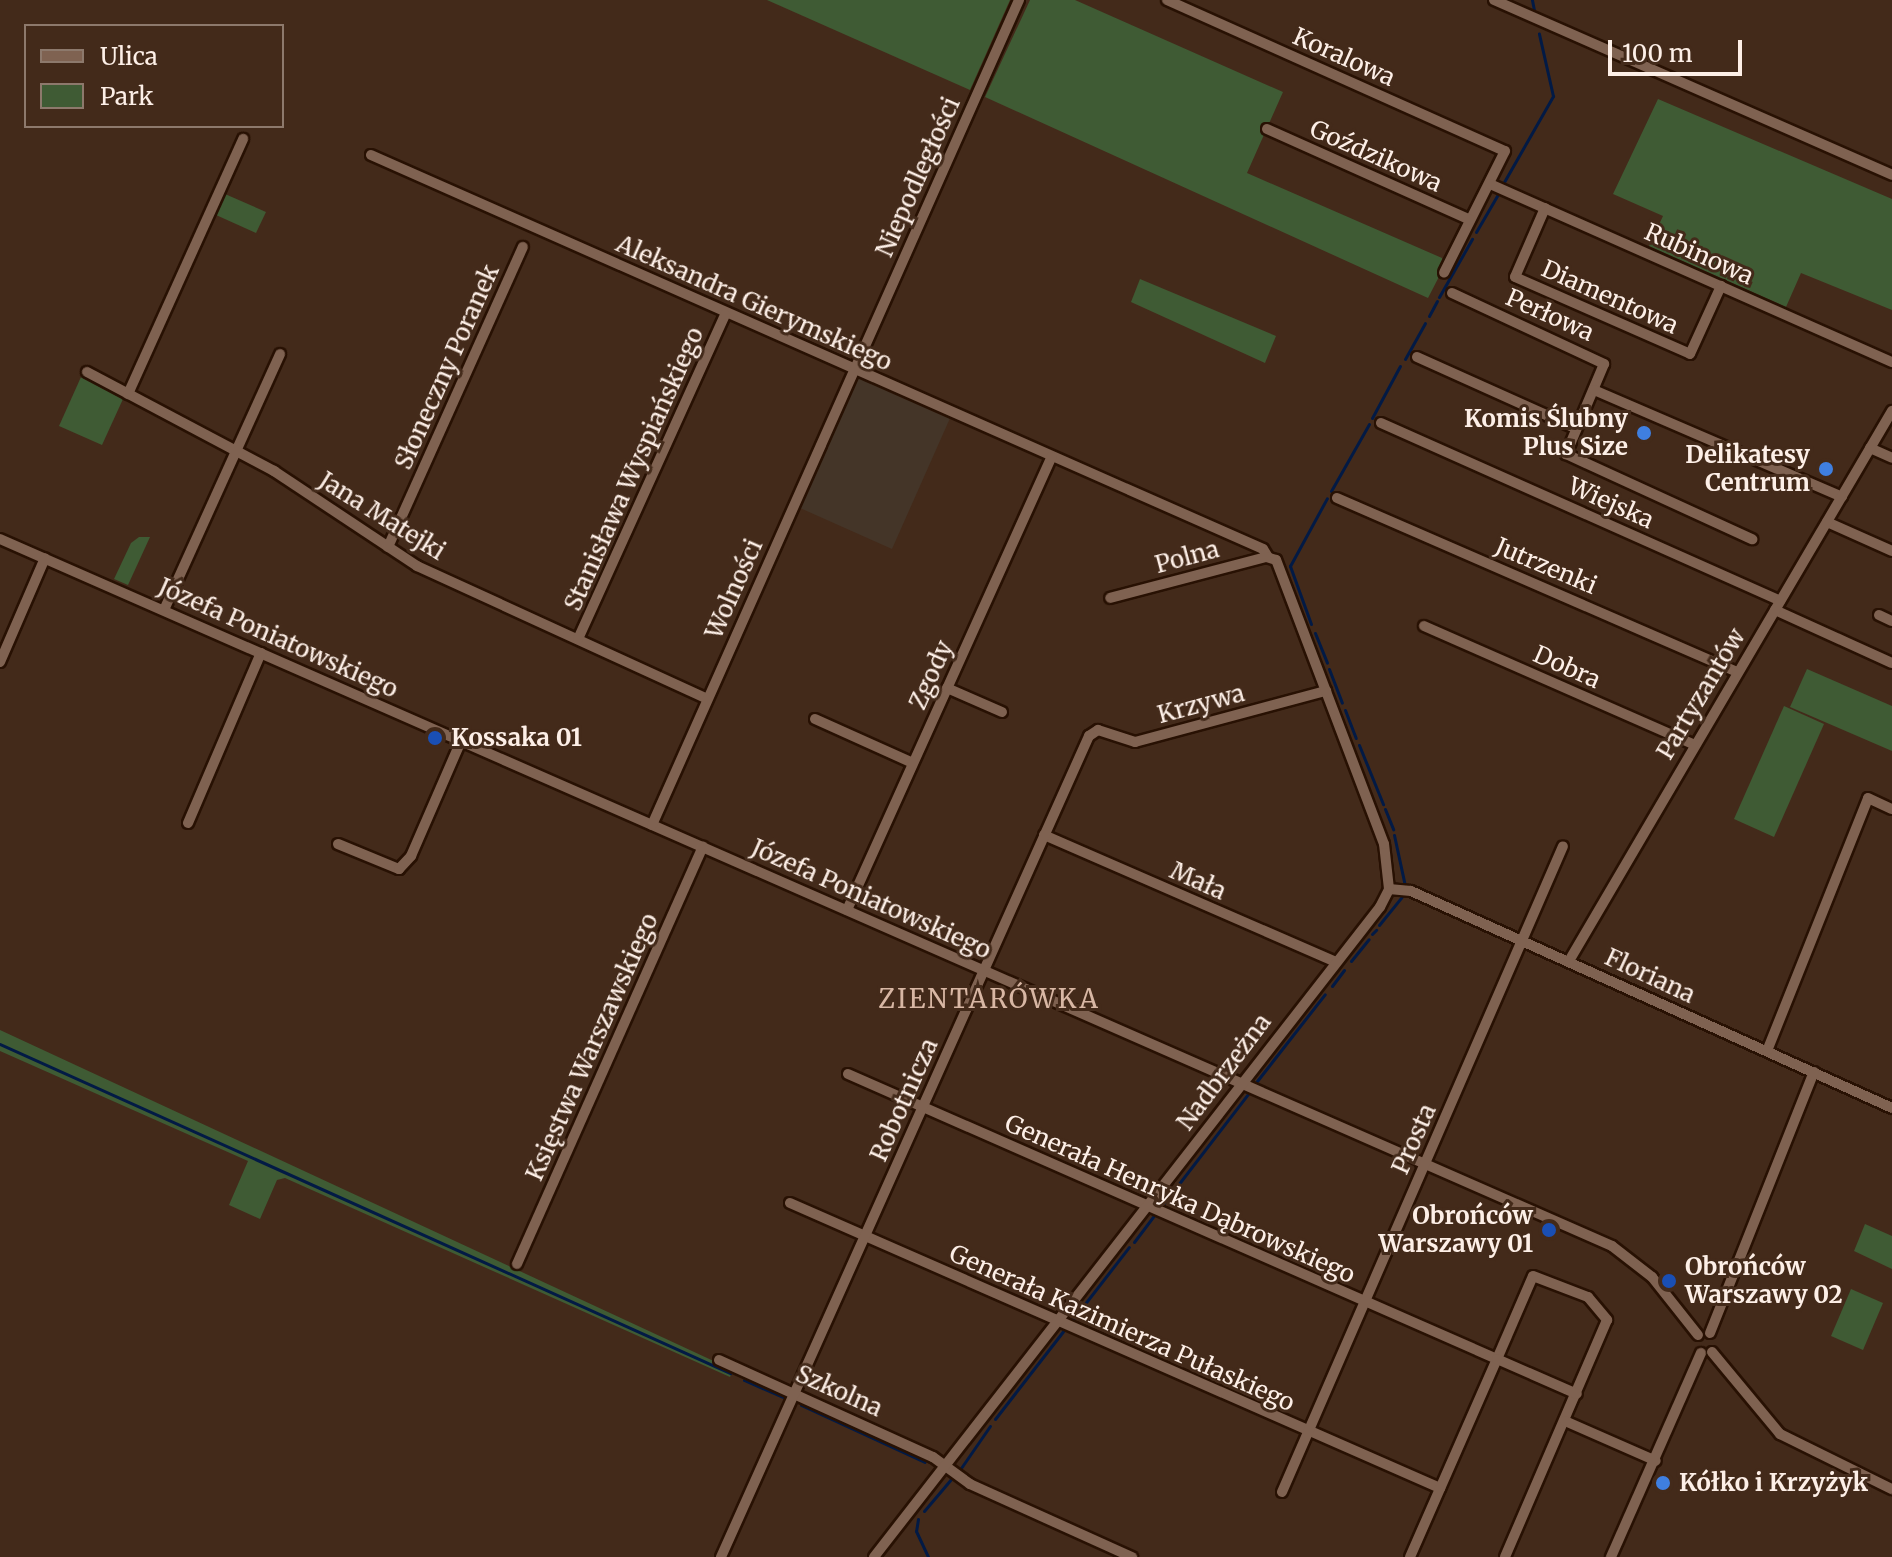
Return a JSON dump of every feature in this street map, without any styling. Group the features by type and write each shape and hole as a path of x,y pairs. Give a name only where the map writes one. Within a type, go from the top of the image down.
{"street":[{"name":"Niepodległości","path":"854,370 1019,0"},
{"name":"Koralowa","path":"1167,0 1505,151 1490,184"},
{"path":"1494,0 1892,175"},
{"name":"Goździkowa","path":"1267,129 1470,220"},
{"path":"128,394 243,139"},
{"name":"Aleksandra Gierymskiego","path":"371,155 725,315 1263,549 1271,558"},
{"path":"1444,273 1490,184"},
{"name":"Rubinowa","path":"1490,184 1892,362"},
{"name":"Diamentowa","path":"1545,208 1515,277 1690,354 1721,286"},
{"name":"Słoneczny Poranek","path":"388,547 523,247"},
{"name":"Perłowa","path":"1452,293 1597,358 1604,364 1594,390"},
{"name":"Stanisława Wyspiańskiego","path":"578,639 725,315"},
{"path":"164,610 280,354"},
{"path":"1417,357 1575,428"},
{"name":"Wolności","path":"652,825 854,370"},
{"name":"Jana Matejki","path":"87,372 236,451 428,571 707,699"},
{"path":"1752,539 1566,454 1594,390 1842,497"},
{"name":"Partyzantów","path":"1569,961 1892,411"},
{"name":"Wiejska","path":"1381,423 1778,606 1892,663"},
{"path":"1870,448 1892,458"},
{"name":"Zgody","path":"847,910 1052,457"},
{"name":"Jutrzenki","path":"1337,498 1738,672"},
{"path":"1827,522 1892,551"},
{"name":"Józefa Poniatowskiego","path":"0,539 1241,1082 1626,1254 1652,1277 1698,1335"},
{"path":"0,662 45,558"},
{"path":"1271,558 1326,691 1400,890"},
{"name":"Polna","path":"1110,598 1271,558"},
{"path":"1879,615 1892,621"},
{"name":"Dobra","path":"1424,626 1695,745"},
{"path":"188,823 261,653"},
{"path":"947,688 1002,712"},
{"name":"Krzywa","path":"1089,736 1098,730 1135,742 1326,691"},
{"path":"815,719 913,763"},
{"name":"Robotnicza","path":"721,1557 1089,736"},
{"path":"338,844 399,869 411,856 461,741"},
{"path":"1767,1051 1868,798 1892,809"},
{"name":"Mała","path":"1044,835 1336,962"},
{"name":"Prosta","path":"1282,1492 1563,846"},
{"name":"Księstwa Warszawskiego","path":"517,1264 703,847"},
{"name":"Floriana","path":"1400,890 1522,940 1892,1108"},
{"name":"Nadbrzeżna","path":"874,1557 1241,1082 1336,962 1400,890"},
{"path":"1710,1333 1814,1072"},
{"name":"Generała Henryka Dąbrowskiego","path":"848,1074 1145,1207 1577,1394"},
{"name":"Generała Kazimierza Pułaskiego","path":"790,1203 1440,1488"},
{"path":"1410,1557 1533,1276 1588,1297 1607,1320 1507,1556"},
{"path":"1710,1333 1698,1335 1695,1345 1706,1352 1780,1434 1892,1489"},
{"path":"1611,1557 1706,1352 1716,1342 1710,1333"},
{"name":"Szkolna","path":"719,1360 946,1466 970,1484 1132,1557"},
{"path":"1565,1421 1656,1461"}],"shaded area":[{"path":"859,375 951,416 892,549 800,508"}],"green space":[{"path":"767,0 1010,0 970,90"},
{"path":"1030,0 1075,0 1283,92 1247,173 1442,258 1444,267 1428,298 985,97"},
{"path":"1658,99 1892,199 1892,310 1801,273 1786,307 1649,246 1663,216 1613,194"},
{"path":"225,194 266,212 256,233 216,215"},
{"path":"1140,279 1276,336 1265,363 1131,302"},
{"path":"81,377 123,399 102,445 59,426"},
{"path":"139,537 150,537 128,585 114,579 131,543"},
{"path":"1807,669 1892,706 1892,751 1790,707"},
{"path":"1784,706 1824,724 1774,837 1734,819"},
{"path":"0,1030 733,1370 730,1377 285,1178 277,1180 260,1219 229,1205 248,1161 0,1051"},
{"path":"1865,1224 1892,1236 1892,1269 1854,1251"},
{"path":"1851,1289 1883,1303 1863,1350 1831,1336"}],"waterway":[{"path":"1532,0 1534,10"},
{"path":"1504,182 1553,96 1539,34"},
{"path":"1476,232 1498,194"},
{"path":"1439,297 1472,239"},
{"path":"1429,316 1437,301"},
{"path":"1405,359 1425,323"},
{"path":"1372,418 1400,366"},
{"path":"1331,491 1369,424"},
{"path":"1311,624 1290,566 1327,498"},
{"path":"1315,633 1327,663"},
{"path":"1329,669 1342,703"},
{"path":"1345,710 1356,738"},
{"path":"1359,745 1383,804"},
{"path":"1385,809 1393,829"},
{"path":"1394,835 1405,886"},
{"path":"1379,925 1404,894"},
{"path":"1372,934 1376,930"},
{"path":"1351,961 1369,939"},
{"path":"1332,986 1344,970"},
{"path":"1257,1081 1325,994"},
{"path":"0,1044 730,1373"},
{"path":"1161,1207 1248,1094"},
{"path":"1134,1242 1155,1214"},
{"path":"1070,1323 1129,1247"},
{"path":"995,1419 1064,1330"},
{"path":"744,1380 783,1397"},
{"path":"801,1405 925,1462"},
{"path":"961,1468 990,1426"},
{"path":"924,1511 951,1479"},
{"path":"918,1519 916,1531 928,1557"}],"place":[{"name":"Komis Ślubny Plus Size","path":"1644,433"},
{"name":"Delikatesy Centrum","path":"1826,469"},
{"name":"Kossaka 01","path":"435,738"},
{"name":"Obrońców Warszawy 01","path":"1549,1230"},
{"name":"Obrońców Warszawy 02","path":"1669,1281"},
{"name":"Kółko i Krzyżyk","path":"1663,1483"}],"district":[{"name":"ZIENTARÓWKA","path":"989,999"}]}
